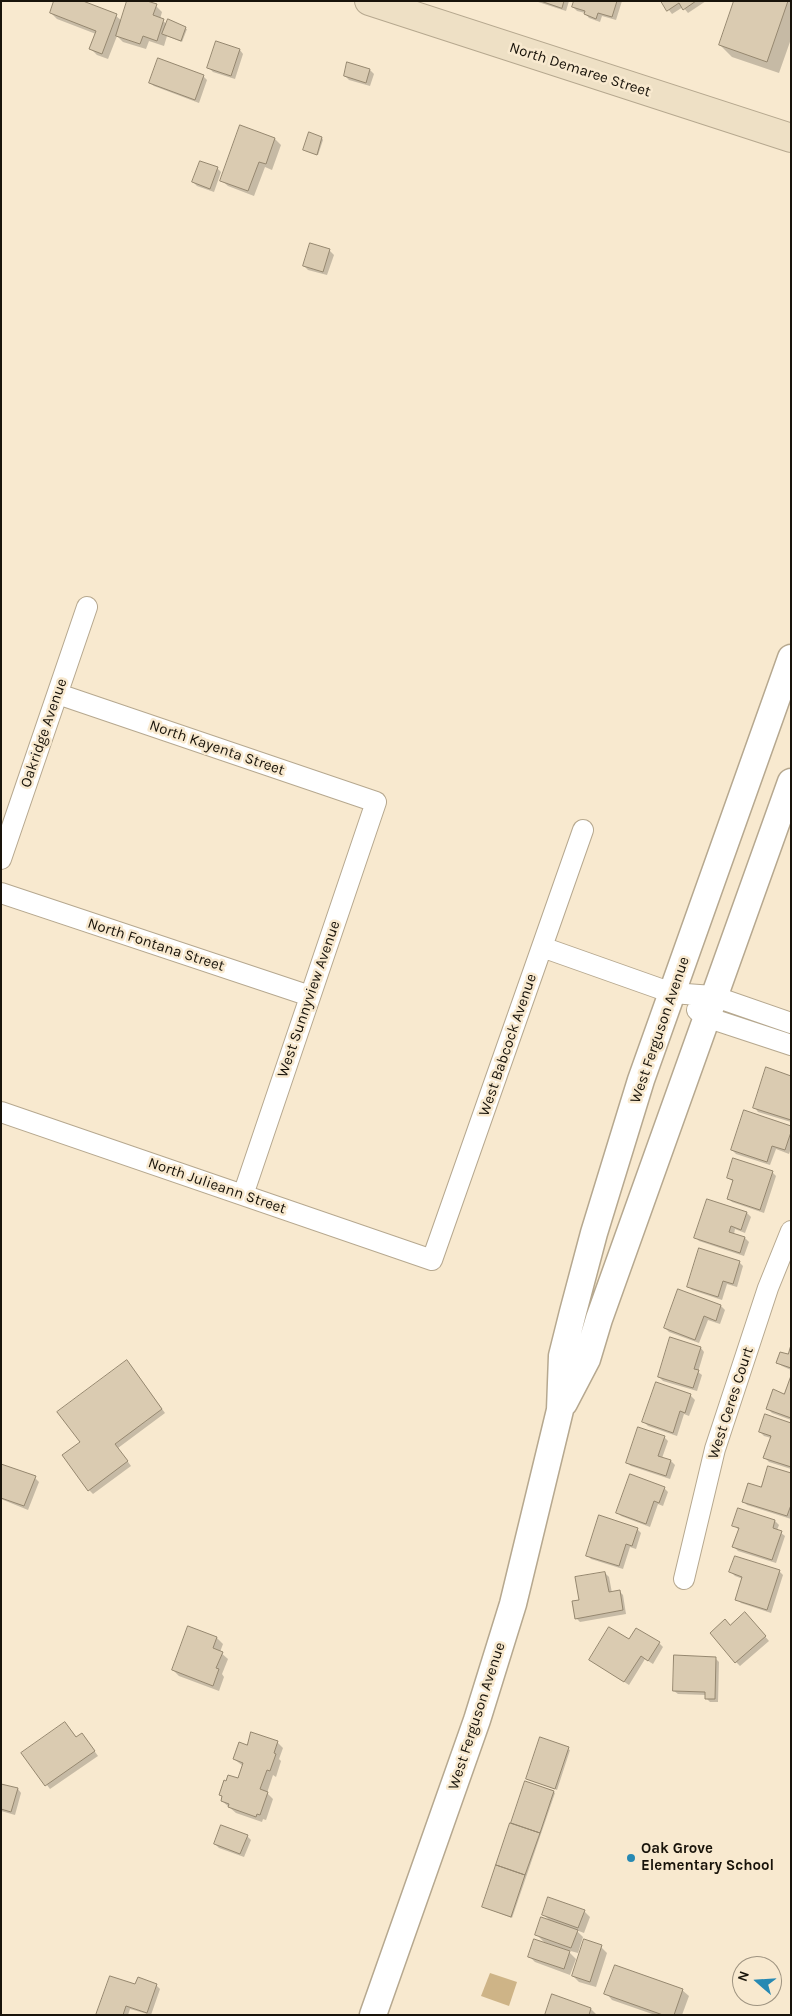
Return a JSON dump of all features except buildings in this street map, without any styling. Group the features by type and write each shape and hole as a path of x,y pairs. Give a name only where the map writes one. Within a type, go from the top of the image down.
{"main road":[{"name":"North Demaree Street","path":"369,1 791,138"}],"street":[{"name":"Oakridge Avenue","path":"1,859 87,607"},
{"name":"West Ferguson Avenue","path":"373,2015 487,1690 515,1595 560,1410 562,1356 587,1256 638,1089 791,658"},
{"name":"North Kayenta Street","path":"58,694 376,802"},
{"name":"West Ferguson Avenue","path":"560,1410 587,1359 599,1319 791,782"},
{"name":"West Sunnyview Avenue","path":"243,1195 376,802"},
{"name":"West Babcock Avenue","path":"432,1260 583,830"},
{"name":"North Fontana Street","path":"1,893 310,996"},
{"path":"542,947 710,1006 791,1045"},
{"path":"710,1006 791,1023"},
{"name":"North Julieann Street","path":"1,1112 432,1260"},
{"name":"West Ceres Court","path":"684,1579 715,1449 768,1288 791,1232"}],"shaded area":[{"path":"490,1973 517,1982 509,2006 481,1996"}],"place":[{"name":"Oak Grove Elementary School","path":"631,1858"}]}
